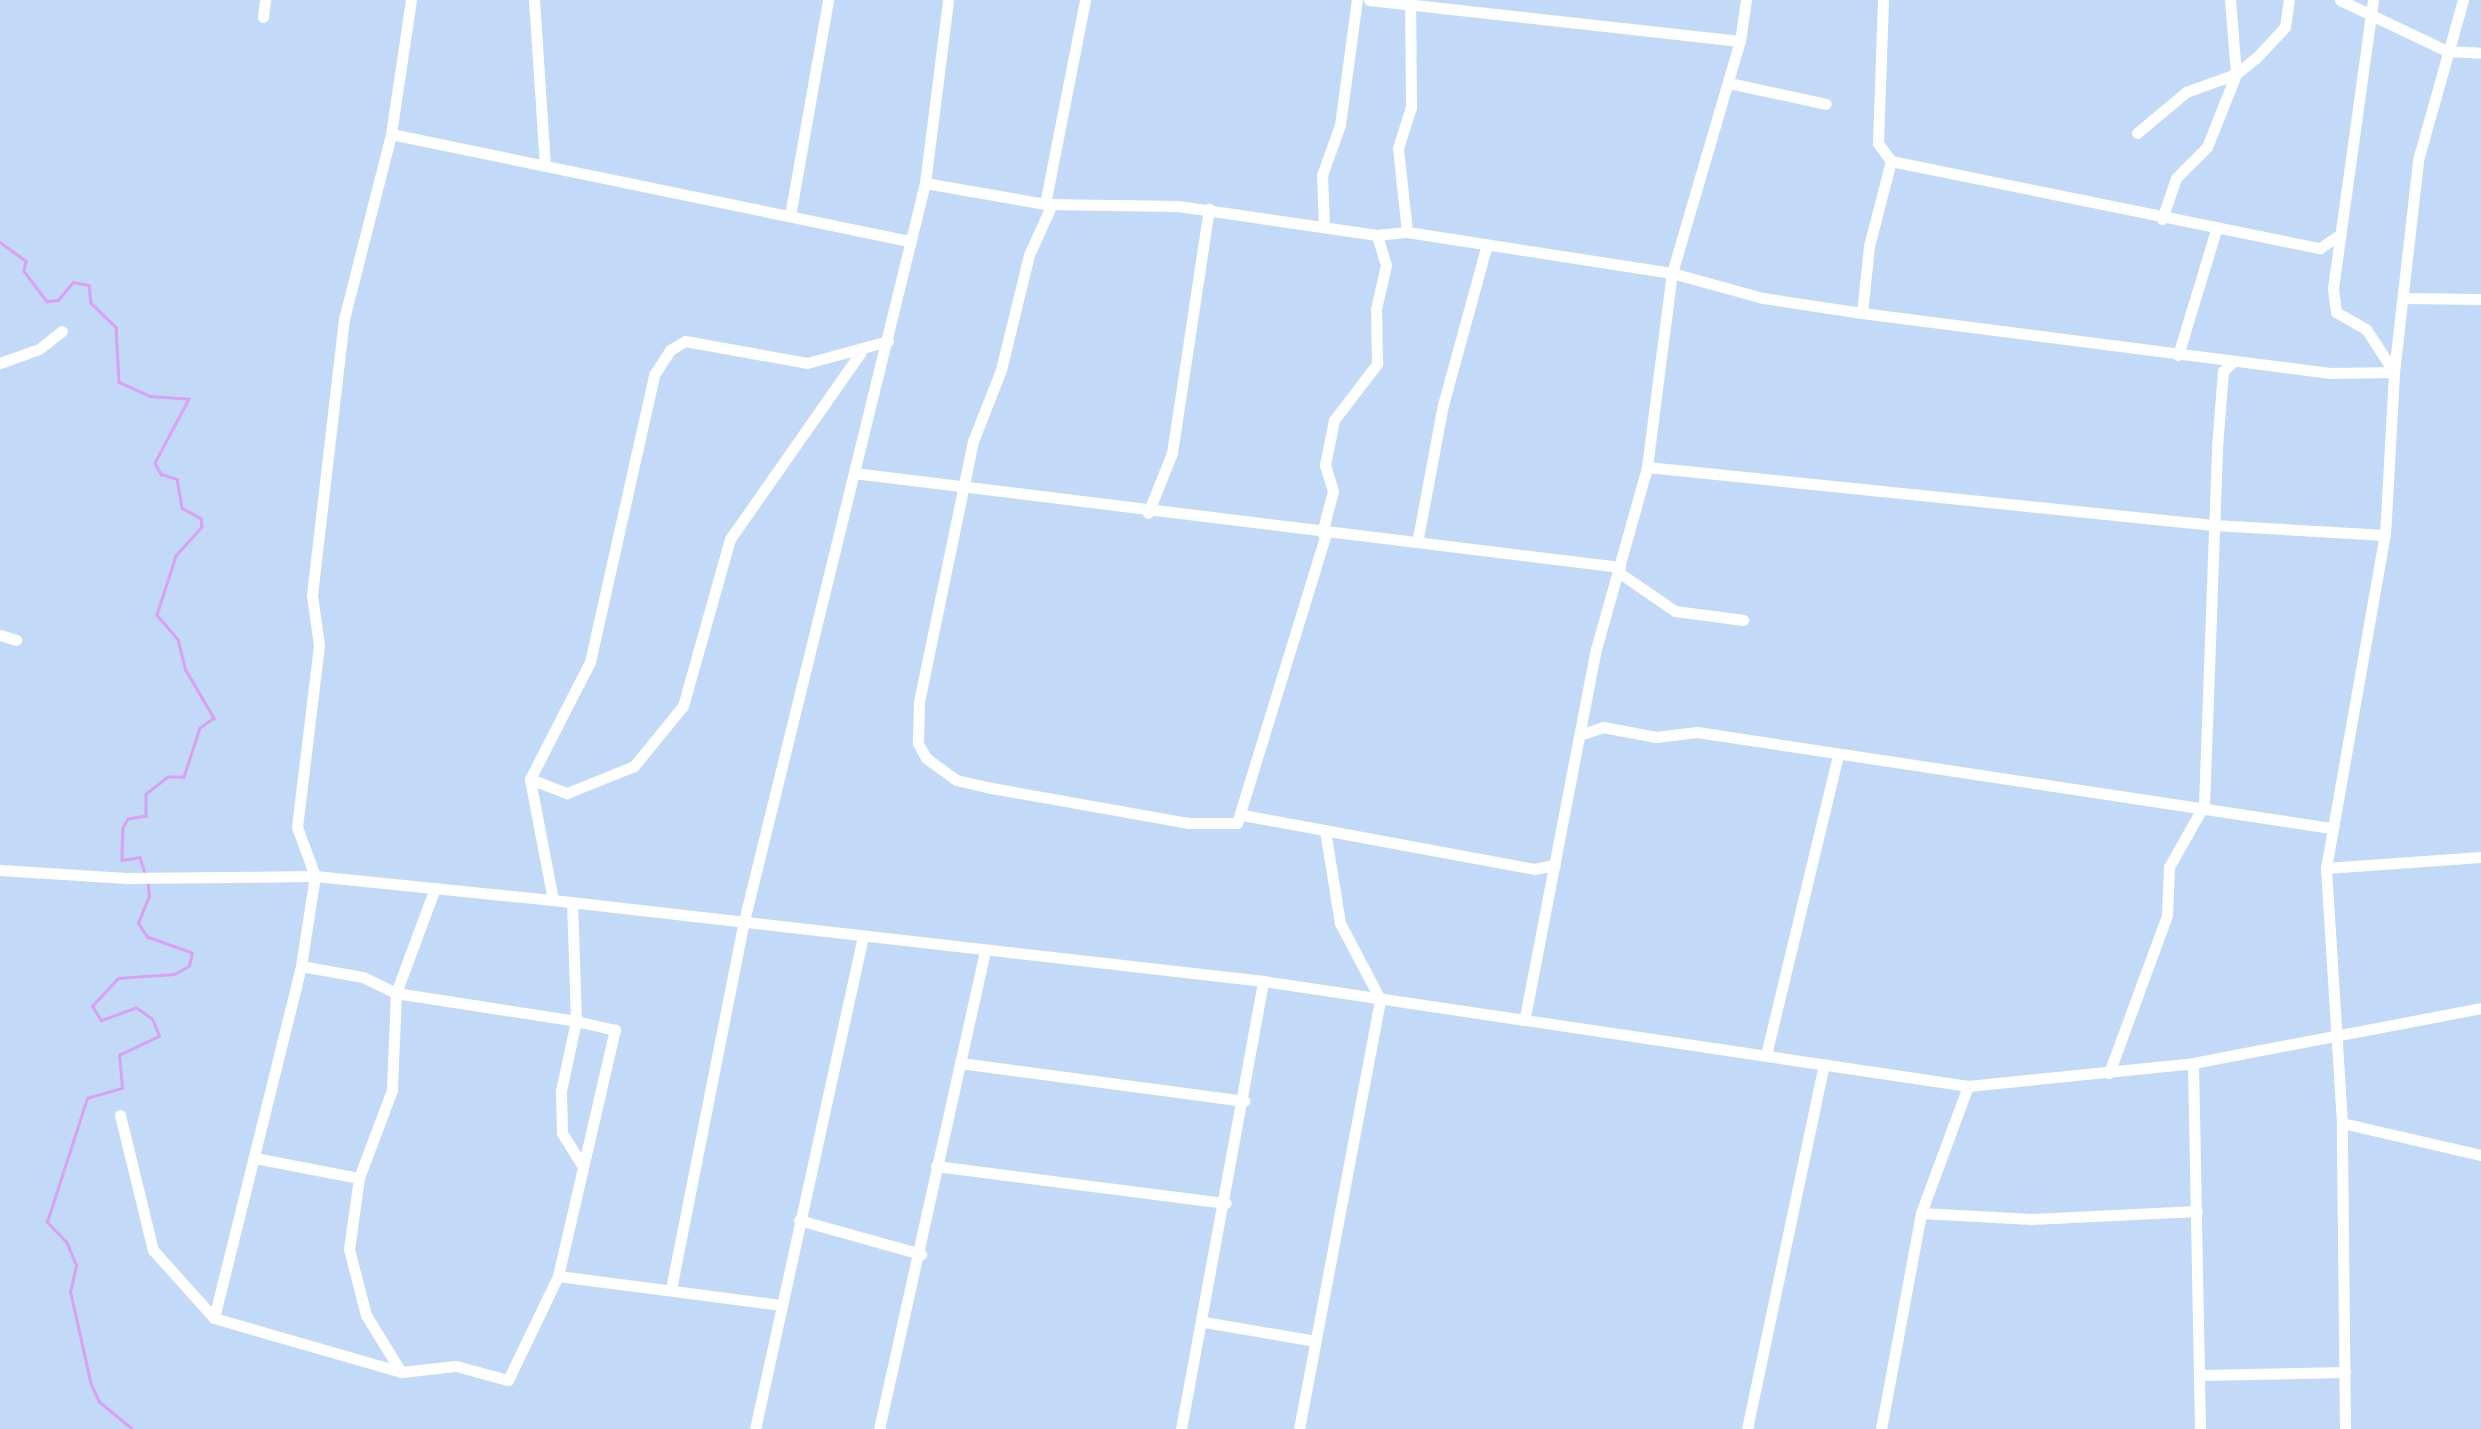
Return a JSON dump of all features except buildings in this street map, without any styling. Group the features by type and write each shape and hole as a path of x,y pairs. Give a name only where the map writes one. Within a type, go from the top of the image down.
{"street":[{"path":"263,17 265,0"},
{"path":"214,1318 301,966 314,876 297,827 319,645 312,595 344,319 392,134 411,0"},
{"path":"534,0 546,165"},
{"path":"790,216 828,0"},
{"path":"671,1289 744,924 925,182 948,0"},
{"path":"1085,0 1049,204 1028,255 1001,370 973,441 967,492 918,702 918,742 926,758 956,780 1109,811 1226,827 1243,815 1324,533 1333,492 1325,465 1334,420 1377,364 1376,309 1386,265 1377,235"},
{"path":"1324,226 1322,175 1340,125 1358,0"},
{"path":"1369,0 1439,4 1740,42"},
{"path":"1525,1016 1582,734 1647,468 1672,274 1729,83 1746,0"},
{"path":"1883,0 1878,143 1892,161 2216,230 2320,248 2339,236"},
{"path":"2162,219 2176,178 2208,147 2236,74 2230,0"},
{"path":"2136,133 2186,92 2236,74 2286,27 2289,0"},
{"path":"2340,0 2447,50 2481,53"},
{"path":"2373,0 2339,236 2336,312 2366,329 2394,372"},
{"path":"2345,1429 2342,1124 2326,868 2385,535 2394,372 2418,160 2464,0"},
{"path":"1407,232 1398,148 1411,107 1411,3"},
{"path":"1729,83 1826,104"},
{"path":"392,134 910,241"},
{"path":"1862,313 1869,246 1892,161"},
{"path":"925,182 1049,204 1209,209 1377,235 1407,232 1486,248 1672,274 1763,298 1862,313 2330,373 2394,372"},
{"path":"1148,513 1172,453 1209,209"},
{"path":"2178,355 2216,230"},
{"path":"1418,538 1444,405 1486,248"},
{"path":"2404,298 2481,299"},
{"path":"0,363 39,349 62,331"},
{"path":"553,900 530,779 590,662 654,375 670,350 699,341 775,362 807,363 862,352 888,341"},
{"path":"530,779 567,792 634,766 683,706 730,539 862,352"},
{"path":"2109,1073 2167,915 2168,867 2204,805 2221,384 2234,362"},
{"path":"1647,468 2213,525 2385,535"},
{"path":"854,473 967,492 1148,513 1324,533 1418,538 1619,570 1675,611 1743,620"},
{"path":"0,635 16,640"},
{"path":"1582,734 1603,727 1656,737 1697,732 1838,756 2204,805 2331,828"},
{"path":"1766,1055 1838,756"},
{"path":"1243,815 1534,869 1556,865"},
{"path":"1299,1429 1380,999 1340,923 1326,830"},
{"path":"2326,868 2481,857"},
{"path":"0,870 126,878 314,876 572,902 1264,981 1525,1016 1968,1086 2193,1063 2481,1008"},
{"path":"401,1372 366,1315 349,1249 358,1178 392,1090 396,994 435,888"},
{"path":"572,902 576,1020 562,1105 562,1133 580,1164"},
{"path":"754,1429 863,936"},
{"path":"879,1429 921,1254 936,1166 985,951"},
{"path":"120,1115 153,1250 214,1318 401,1372 456,1366 508,1380 558,1276 580,1164 615,1030 576,1020 396,994 363,977 301,966"},
{"path":"1181,1429 1204,1322 1264,981"},
{"path":"960,1063 1244,1102"},
{"path":"2193,1063 2200,1429"},
{"path":"1747,1429 1824,1064"},
{"path":"1881,1429 1922,1213 1968,1086"},
{"path":"2342,1124 2481,1156"},
{"path":"255,1158 358,1178"},
{"path":"936,1166 1226,1202"},
{"path":"1922,1213 2032,1219 2197,1211"},
{"path":"799,1220 921,1254"},
{"path":"558,1276 781,1306"},
{"path":"1204,1322 1316,1341"},
{"path":"2201,1375 2345,1372"}],"waterway":[{"path":"0,242 26,261 24,271 47,301 58,300 73,282 89,285 91,303 116,327 119,382 150,396 189,399 155,463 161,474 177,479 182,508 201,518 202,527 176,556 157,615 178,639 186,670 214,718 200,728 184,777 168,777 146,794 146,816 128,819 123,828 122,860 140,857 145,873"},
{"path":"132,1429 99,1402 91,1385 70,1292 76,1265 66,1242 47,1222 87,1098 122,1088 119,1055 159,1036 152,1019 136,1008 101,1021 92,1006 118,978 174,974 189,966 192,953 147,937 138,923 149,896 147,880"}]}
